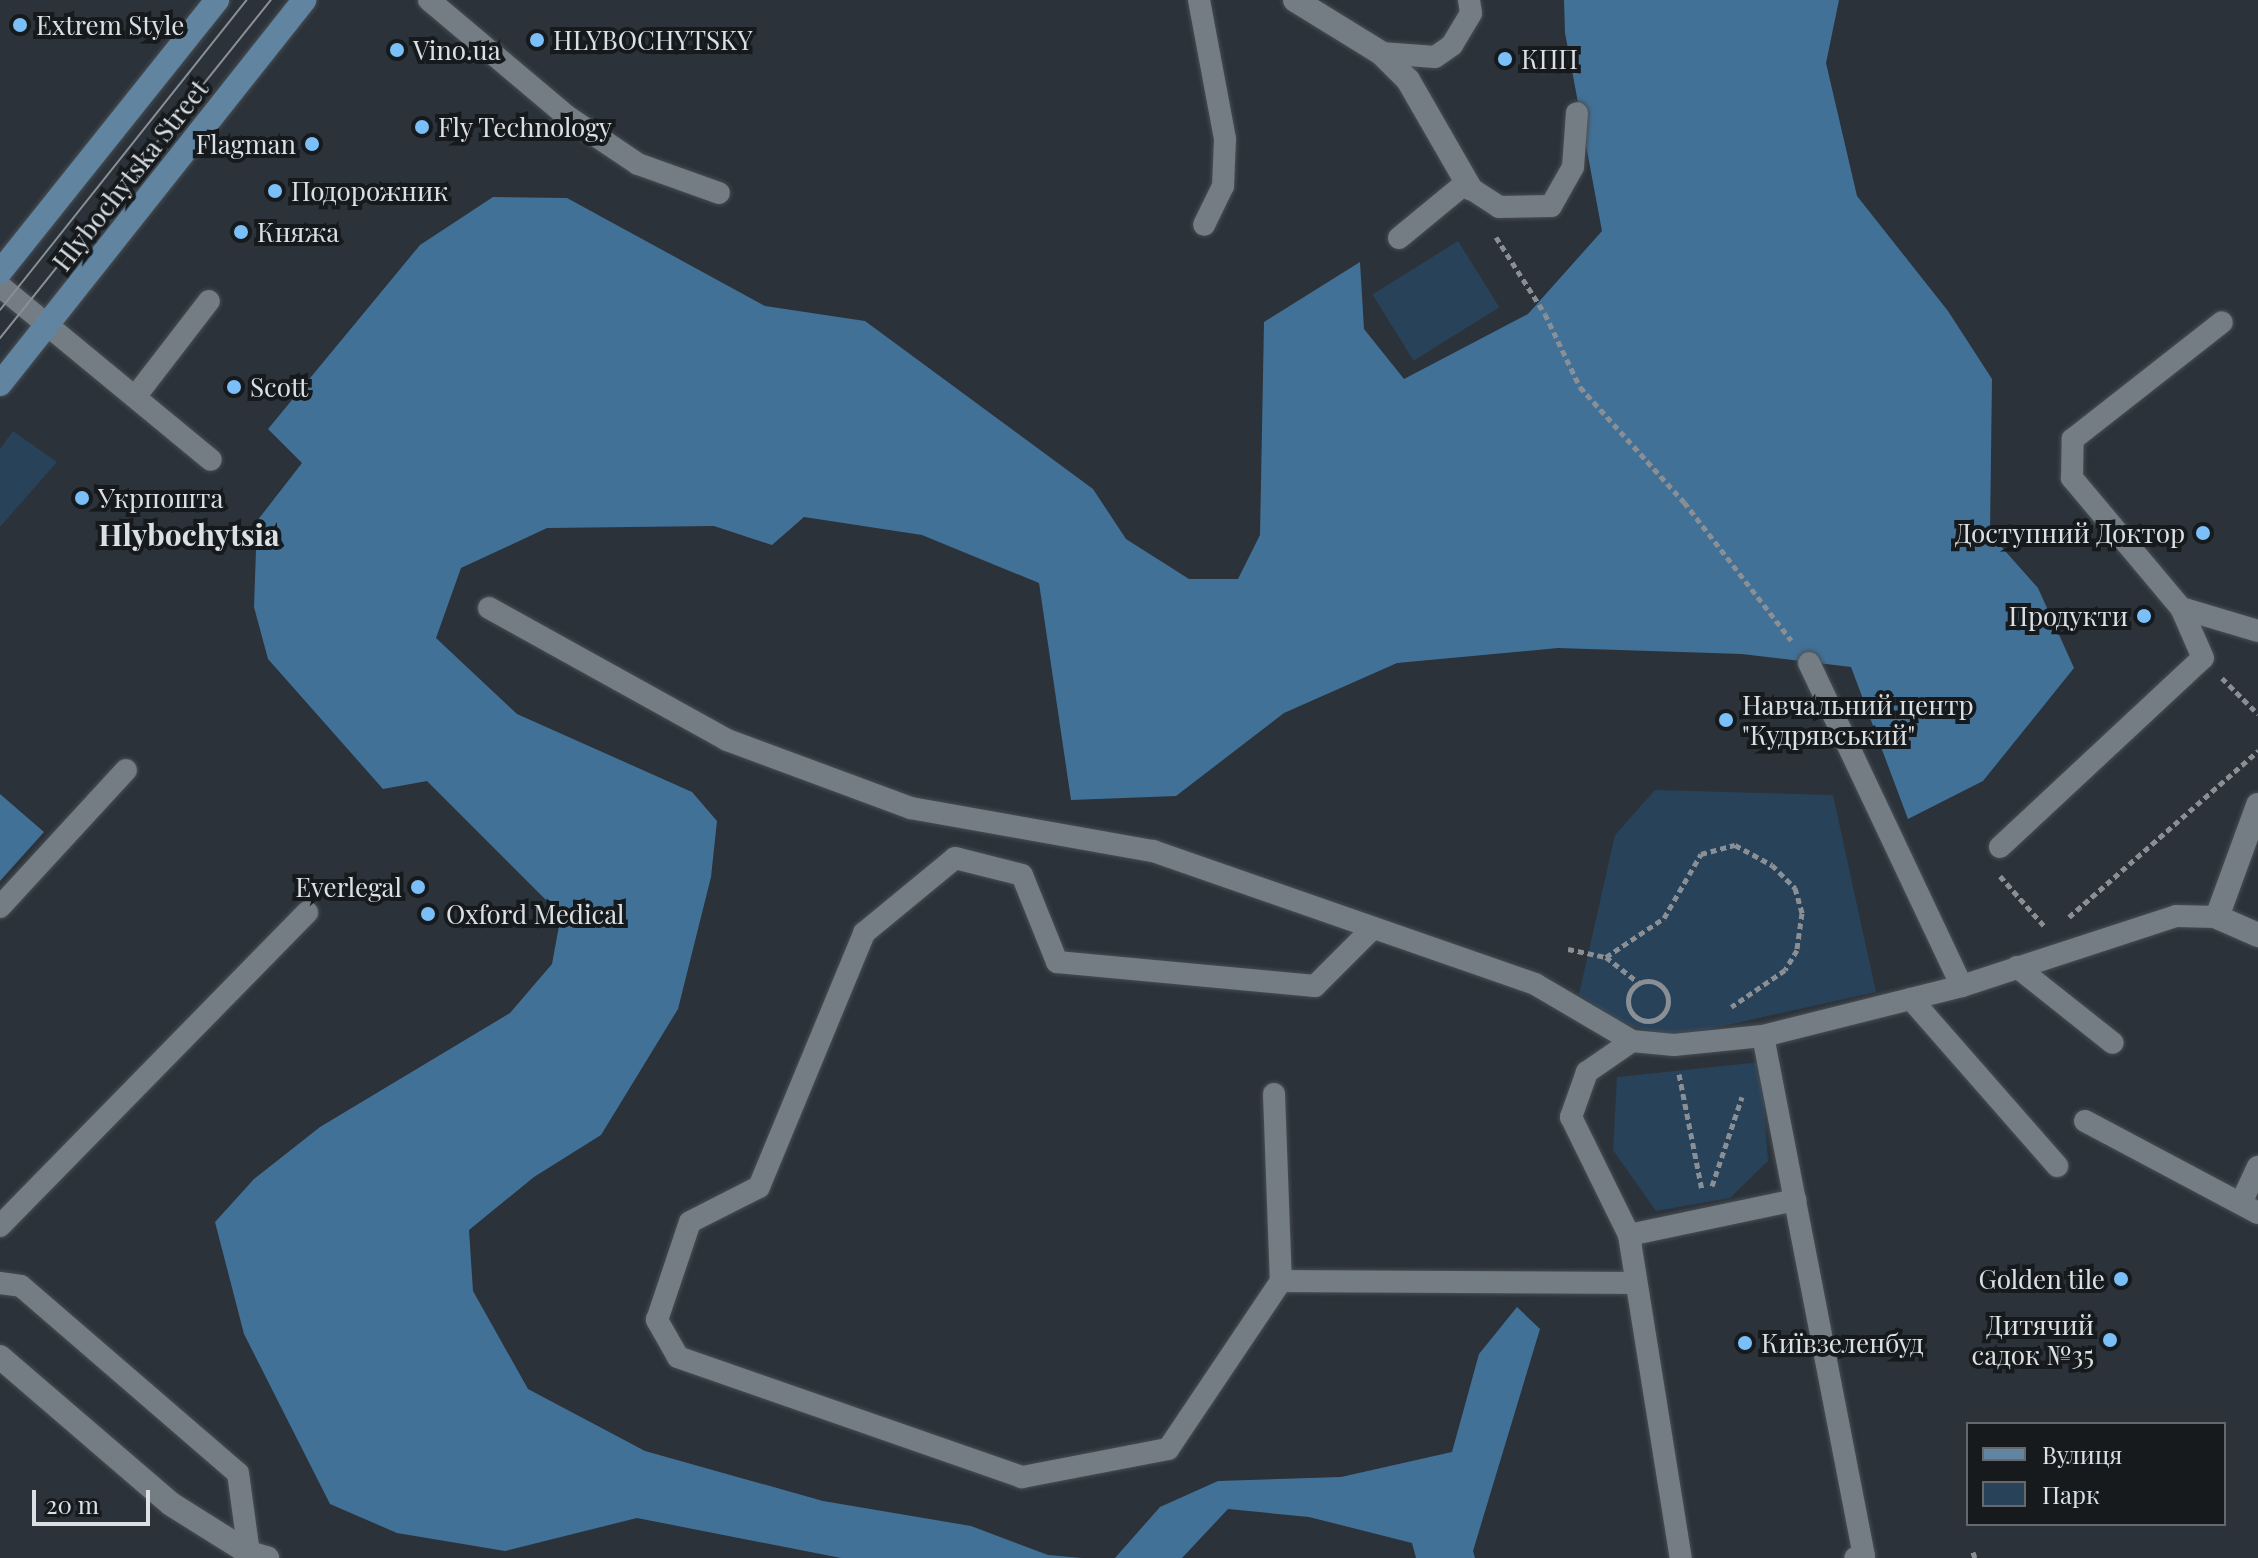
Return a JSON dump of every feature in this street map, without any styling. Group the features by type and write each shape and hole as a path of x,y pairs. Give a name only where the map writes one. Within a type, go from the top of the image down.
{"main road":[{"name":"Hlybochytska Street","path":"0,272 217,0"},
{"name":"Hlybochytska Street","path":"0,384 304,0"}],"street":[{"path":"1295,0 1381,53 1408,80 1468,185"},
{"path":"2258,805 2217,917 2258,935"},
{"path":"0,1357 171,1504 258,1556"}],"lane":[{"path":"429,0 603,140 638,164 719,193"},
{"path":"1199,0 1225,139 1223,186 1204,225"},
{"path":"1381,53 1435,57 1452,45 1471,13 1469,0"},
{"path":"1399,238 1468,185 1499,207 1551,206 1573,167 1577,113"},
{"path":"0,286 211,460"},
{"path":"135,397 209,301"},
{"path":"2000,847 2203,658 2181,608 2072,478 2073,439 2222,322"},
{"path":"489,608 727,740 911,808 1153,851 1535,984 1632,1041 1674,1045 1763,1036 1962,986 2176,916 2217,917"},
{"path":"2181,608 2258,631"},
{"path":"1809,663 1962,986"},
{"path":"0,907 126,770"},
{"path":"1274,1094 1281,1281 1168,1449 1022,1477 678,1357 657,1320 690,1222 759,1187 864,933 955,858 1022,875 1057,962 1315,986 1373,928"},
{"path":"0,1226 307,912"},
{"path":"2017,967 2113,1043"},
{"path":"1911,999 2057,1166"},
{"path":"1763,1036 1864,1556 1855,1558"},
{"path":"1632,1041 1587,1072 1571,1117 1629,1235 1634,1283 1681,1558"},
{"path":"2085,1121 2249,1208 2258,1167"},
{"path":"1629,1235 1795,1200"},
{"path":"1281,1281 1634,1283"},
{"path":"0,1283 21,1286 238,1473 258,1556"}],"path":[{"path":"1505,252 1545,314 1580,387 1684,502 1809,663"},
{"path":"2203,658 2258,714"},
{"path":"1995,871 2050,933 2258,751"},
{"path":"1606,957 1664,918 1701,854 1735,845 1772,865 1795,888 1802,913 1797,950 1785,970 1725,1010"},
{"path":"1568,949 1606,957 1639,983 1652,981 1666,993 1668,1005 1656,1019 1642,1020 1632,1012 1628,999 1639,983"},
{"path":"1674,1045 1705,1205 1744,1092"}],"green space":[{"path":"1458,241 1499,307 1414,361 1372,295"},
{"path":"13,431 57,462 0,527 0,449"},
{"path":"1655,790 1833,795 1876,992 1678,1036 1623,1025 1579,994 1615,835"},
{"path":"1761,1062 1768,1161 1730,1198 1656,1211 1613,1150 1617,1077"}],"shaded area":[{"path":"1564,0 1839,0 1826,63 1857,196 1948,311 1992,379 1990,534 2038,588 2074,668 1983,781 1908,819 1851,667 1742,654 1558,648 1397,663 1284,713 1176,796 1071,800 1039,583 922,535 804,517 772,545 714,526 547,528 461,568 436,638 517,714 692,792 717,821 711,877 678,1009 601,1135 534,1177 469,1230 473,1291 528,1389 645,1451 823,1501 971,1526 1048,1555 1082,1558 841,1558 637,1518 505,1551 397,1533 330,1504 244,1334 215,1222 254,1179 320,1127 510,1013 552,964 561,915 427,781 383,789 268,659 254,607 257,521 302,463 268,429 420,245 493,197 567,198 765,306 865,321 1093,489 1126,539 1189,579 1238,579 1260,535 1264,322 1360,262 1364,329 1404,379 1528,314 1602,231 1565,33"},
{"path":"0,794 44,832 0,881"},
{"path":"1517,1307 1540,1329 1473,1551 1475,1558 1416,1558 1412,1543 1309,1517 1228,1509 1182,1558 1115,1558 1160,1507 1218,1481 1341,1477 1452,1452 1479,1354"}],"tram line":[{"path":"0,310 247,0"},
{"path":"0,338 271,0"}],"place":[{"name":"Extrem Style","path":"20,25"},
{"name":"HLYBOCHYTSKY","path":"537,40"},
{"name":"Vino.ua","path":"397,50"},
{"name":"КПП","path":"1505,59"},
{"name":"Fly Technology","path":"422,127"},
{"name":"Flagman","path":"312,144"},
{"name":"Подорожник","path":"275,191"},
{"name":"Княжа","path":"241,232"},
{"name":"Scott","path":"234,387"},
{"name":"Укрпошта","path":"82,498"},
{"name":"Доступний Доктор","path":"2203,533"},
{"name":"Продукти","path":"2144,616"},
{"name":"Навчальний центр \"Кудрявський\"","path":"1726,720"},
{"name":"Everlegal","path":"418,887"},
{"name":"Oxford Medical","path":"428,914"},
{"name":"Golden tile","path":"2121,1279"},
{"name":"Дитячий садок №35","path":"2110,1340"},
{"name":"Київзеленбуд","path":"1745,1343"}],"district":[{"name":"Hlybochytsia","path":"189,534"}]}
